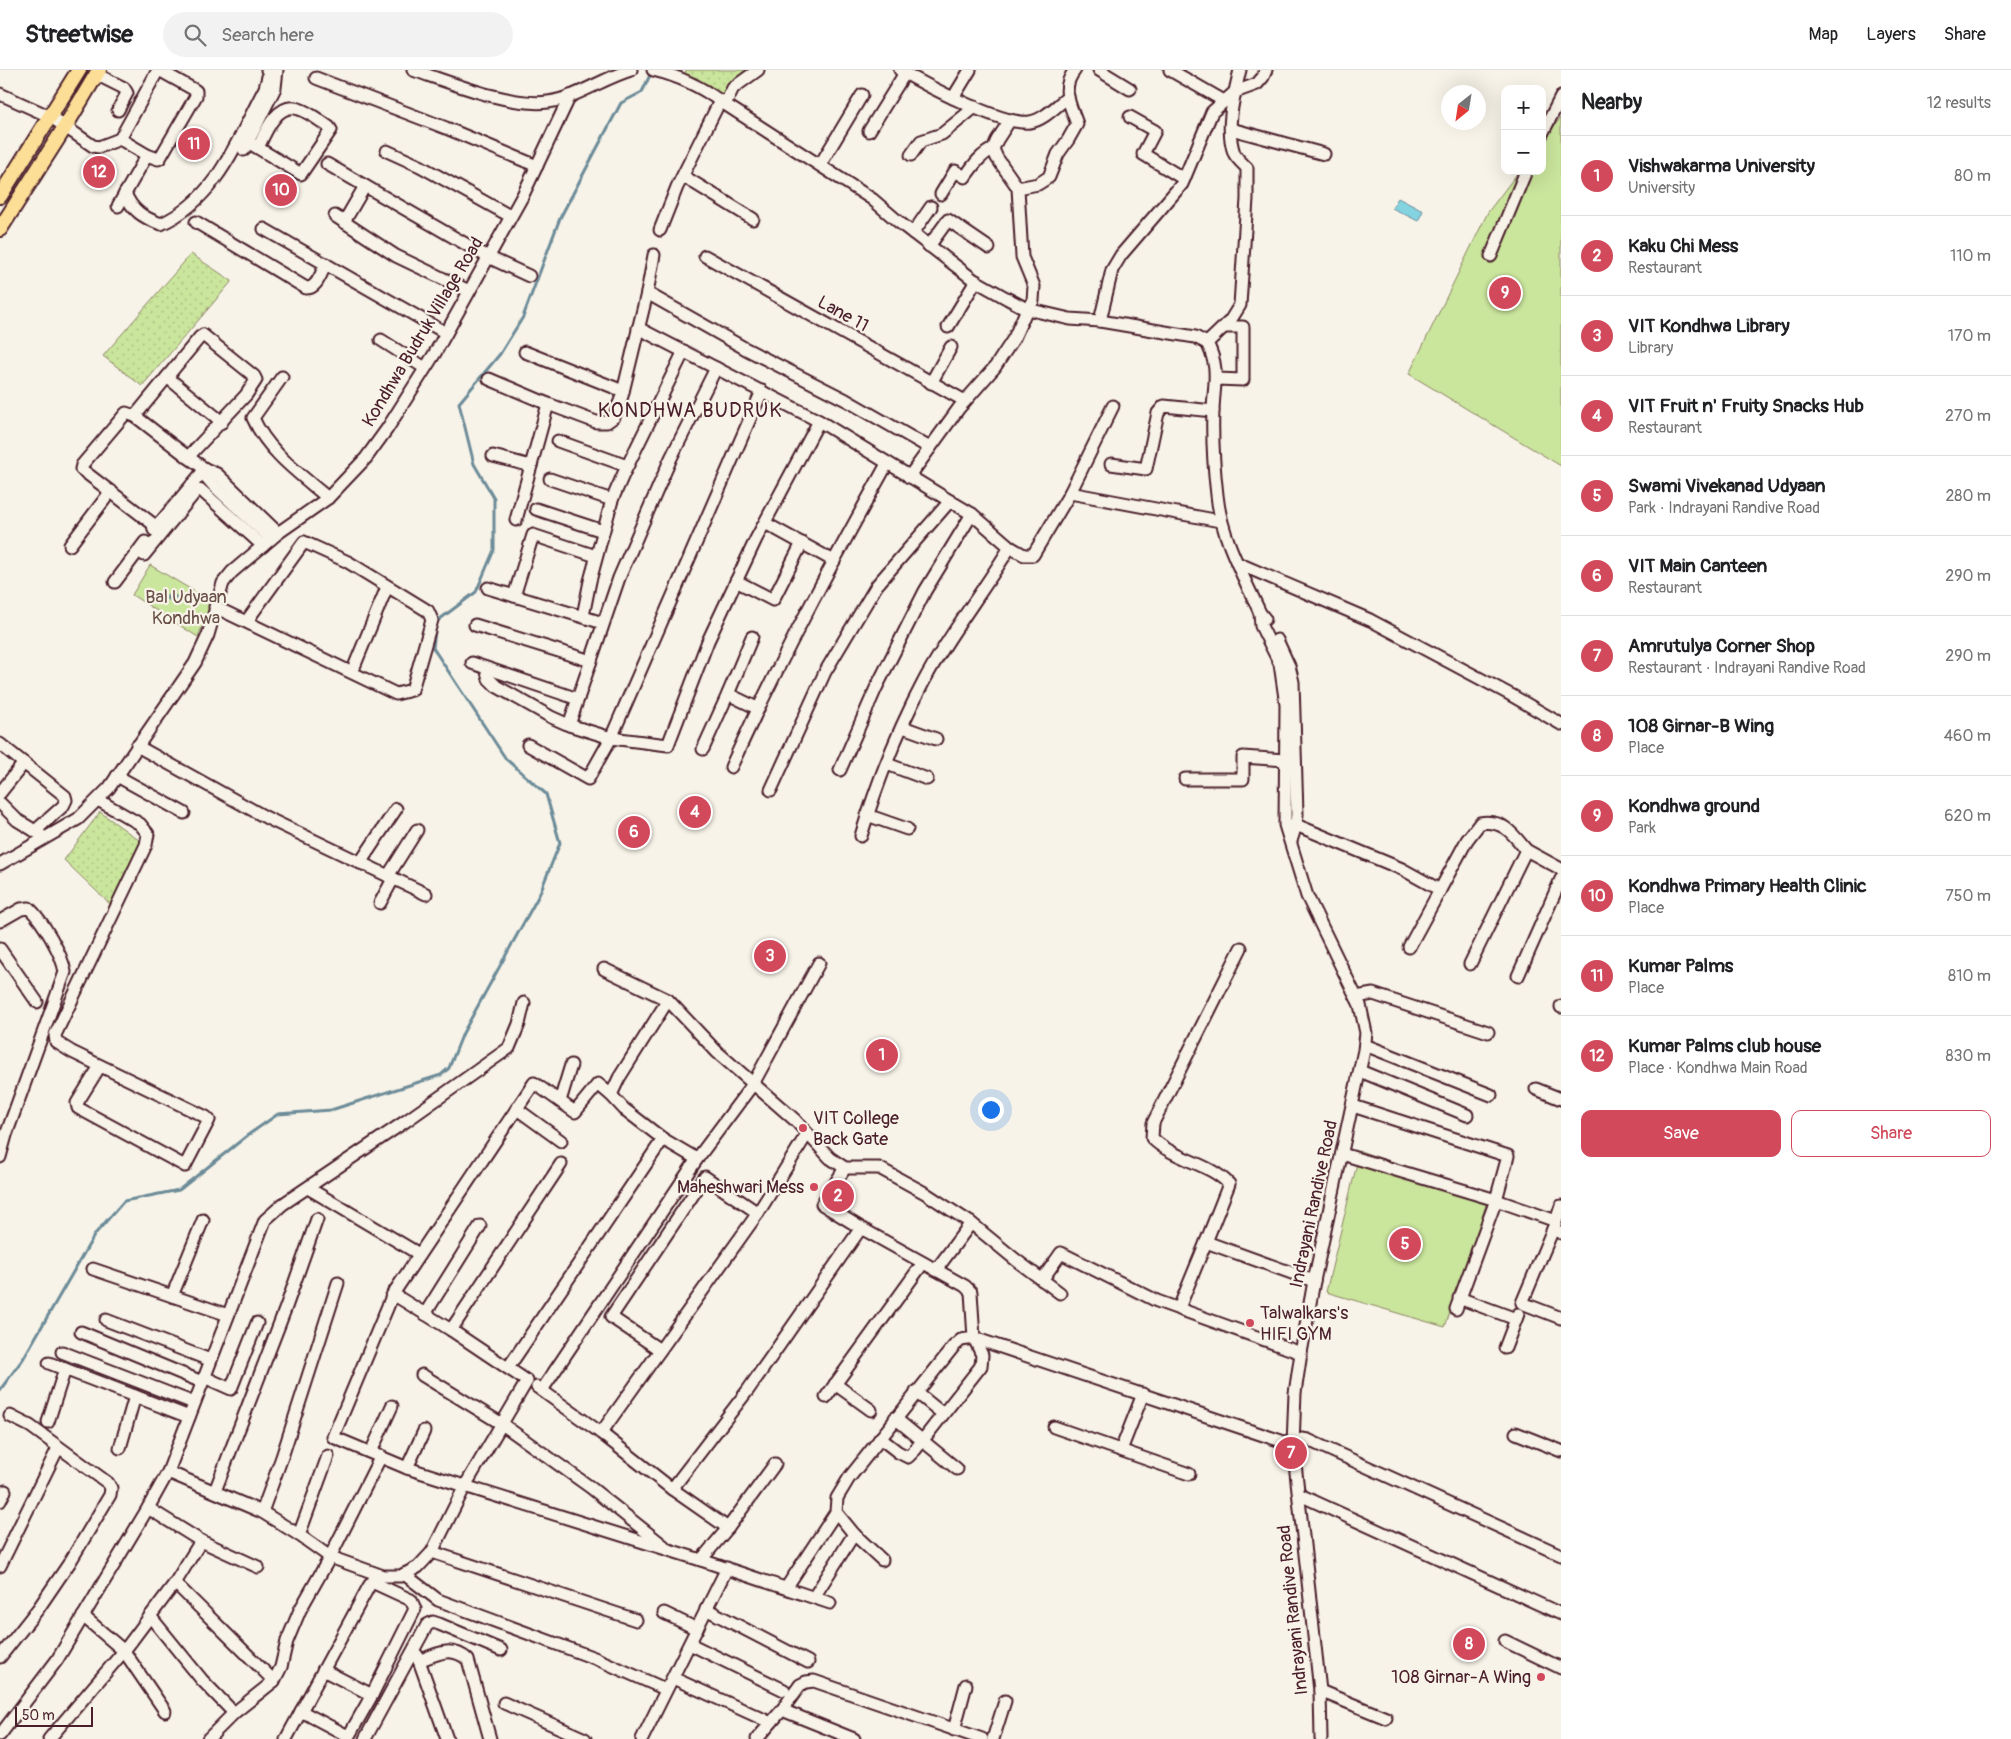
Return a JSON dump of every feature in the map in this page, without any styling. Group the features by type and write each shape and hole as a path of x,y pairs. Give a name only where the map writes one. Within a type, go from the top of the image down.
{"main road":[{"path":"1,191 51,116 78,70"},
{"path":"0,229 65,127 97,72"}],"street":[{"path":"0,94 51,116 93,146 100,147 120,139 159,70 196,91 196,96 160,158 153,158 120,139"},
{"path":"126,194 129,204 138,214 161,224 176,217 193,205 220,172 265,88 267,70"},
{"path":"250,147 275,88 277,70"},
{"path":"413,70 459,86 526,102 548,102 570,96 612,76 631,70"},
{"path":"653,70 688,76 723,103 872,199 929,246 976,281 1027,309 1070,319 1100,321 1195,337 1207,343 1225,327 1240,305 1247,199 1247,168 1234,154 1232,129 1235,92 1240,70"},
{"path":"660,230 683,176 723,103 733,88 758,70"},
{"path":"917,80 924,70"},
{"path":"953,98 970,70"},
{"path":"1018,188 1038,184 1049,177 1058,154 1076,124 1068,97 1067,84 1075,70"},
{"path":"1099,70 1130,90"},
{"path":"1170,70 1224,101"},
{"path":"1100,321 1112,270 1121,256 1155,217 1184,179 1212,112 1235,92 1257,84 1266,70"},
{"path":"97,72 124,88 127,93 118,110"},
{"path":"869,131 903,72 953,98 1010,120 1032,122 1068,97"},
{"path":"316,78 446,128 537,166"},
{"path":"820,165 862,95"},
{"name":"Kondhwa Budruk Village Road","path":"0,864 78,819 98,800 117,776 194,663 208,635 223,583 232,572 271,539 328,498 366,458 425,368 446,332 537,166 570,96"},
{"path":"1544,130 1561,96"},
{"path":"911,155 921,141 942,134 975,107"},
{"path":"292,108 299,109 331,130 301,174 250,147 278,113 292,108"},
{"path":"1130,117 1155,131 1143,154 1184,179"},
{"path":"910,477 965,401 1003,356 1033,301 1034,286 1022,257 1018,188 997,158 994,149 997,140 1010,120"},
{"path":"1232,129 1324,154"},
{"path":"940,194 955,171 965,177 986,152 994,149"},
{"path":"387,151 420,166 510,216"},
{"path":"118,206 147,155"},
{"path":"327,164 488,257 529,276"},
{"path":"1491,256 1524,175"},
{"path":"683,176 753,219"},
{"path":"365,186 339,219 396,256 469,291"},
{"path":"1,191 18,199"},
{"path":"913,233 931,207"},
{"path":"929,246 948,220 989,248"},
{"path":"196,222 306,288 314,286 326,264"},
{"path":"264,229 446,332"},
{"path":"489,379 596,422 607,422 614,417 624,391 654,255"},
{"name":"Lane 11","path":"705,256 965,401"},
{"path":"948,327 976,281"},
{"path":"647,293 746,349 846,400 930,448"},
{"path":"1216,378 1242,380 1243,327 1225,327"},
{"path":"638,328 819,420 887,464 972,514 1010,547 1024,555 1033,555 1070,493 1113,406"},
{"path":"135,416 203,335 254,376 256,380 222,422 188,457"},
{"path":"381,340 425,368"},
{"name":"Indrayani Randive Road","path":"1207,343 1213,353 1216,378 1213,411 1216,493 1220,521 1260,613 1268,623 1284,654 1293,682 1297,782 1290,841 1307,896 1356,997 1364,1018 1366,1033 1360,1071 1314,1281 1301,1352 1296,1393 1293,1445 1300,1495 1302,1530 1320,1691 1320,1739"},
{"path":"931,383 951,347"},
{"path":"525,352 624,391"},
{"path":"583,616 596,556 612,500 684,352"},
{"path":"569,725 619,578 671,458 716,368"},
{"path":"167,377 222,422"},
{"path":"282,377 253,418 258,431 274,451 328,498"},
{"path":"528,745 588,779 611,738 762,391"},
{"path":"516,520 548,404"},
{"path":"1111,464 1146,469 1158,412 1164,406 1213,411"},
{"path":"157,528 81,469 82,465 126,413 135,416 205,469 217,474 271,539"},
{"path":"486,668 489,679 496,686 569,725 611,738 668,745 708,640 765,523 819,420"},
{"path":"558,441 627,466"},
{"path":"492,456 531,466"},
{"path":"731,767 804,615 887,464"},
{"path":"115,582 205,469"},
{"path":"550,479 612,500"},
{"path":"144,555 157,528 198,490 271,539"},
{"path":"70,545 111,491"},
{"path":"1070,493 1220,521"},
{"path":"772,790 825,672 877,586 950,501"},
{"path":"536,509 603,531"},
{"path":"840,770 876,688 925,591 972,514"},
{"path":"765,523 834,561"},
{"path":"514,596 533,535 596,556"},
{"path":"215,607 246,622 352,672 396,694 412,690 432,620 428,611 348,562 304,542 246,622"},
{"path":"736,581 773,600 802,543"},
{"path":"861,836 888,764 924,680 1010,547"},
{"path":"1237,563 1370,620 1511,695 1561,724"},
{"path":"352,672 387,587"},
{"path":"488,588 603,623"},
{"name":"Indrayani Randive Road","path":"1260,613 1261,626 1280,664 1286,705 1285,760 1291,825"},
{"path":"475,624 591,661"},
{"path":"703,749 752,637"},
{"path":"472,663 578,699"},
{"path":"728,694 758,708"},
{"path":"903,727 936,739"},
{"path":"0,744 61,792 66,800 60,809 35,831"},
{"path":"137,746 267,818 426,894"},
{"path":"1185,779 1243,779 1243,757 1285,760"},
{"path":"0,793 24,763"},
{"path":"888,764 927,779"},
{"path":"117,776 184,813"},
{"path":"98,800 140,824 148,834 146,845 55,1036 56,1042 61,1047 100,1066 209,1120 186,1166 78,1108 77,1103 100,1066"},
{"path":"0,803 18,820 45,837"},
{"path":"360,863 396,809"},
{"path":"867,816 907,829"},
{"path":"1410,947 1470,835 1480,822 1489,821 1502,824 1526,850 1561,869"},
{"path":"1291,825 1402,869 1440,890"},
{"path":"380,903 391,877 417,830"},
{"path":"1470,964 1526,850"},
{"path":"1518,976 1561,879"},
{"path":"0,920 20,909 29,908 36,914 64,962 65,972 6,1135 0,1157"},
{"path":"0,948 37,1002"},
{"path":"1179,1308 1229,1184 1220,1175 1161,1147 1152,1138 1153,1123 1241,948"},
{"path":"542,1390 697,1158 753,1084 819,963"},
{"path":"604,969 668,1000 716,1052 795,1120 830,1158 845,1168 878,1168 925,1193 971,1223 1060,1293"},
{"path":"1356,997 1373,994 1488,1032"},
{"path":"611,1095 619,1078 668,1000"},
{"path":"0,1735 57,1660 168,1472 265,1220 274,1211 392,1131 509,1048 519,1024 524,1003"},
{"path":"1365,1045 1491,1095"},
{"path":"560,1101 571,1065"},
{"path":"1360,1071 1467,1115"},
{"path":"697,1158 662,1139 624,1109 598,1084 575,1112 534,1083 393,1294 333,1437 407,1468 727,1568 830,1603"},
{"path":"1536,1089 1561,1099"},
{"path":"1352,1106 1508,1156 1496,1200 1457,1304 1516,1320"},
{"path":"517,1108 561,1141"},
{"path":"601,1433 758,1213 807,1134"},
{"path":"508,1368 662,1139"},
{"path":"1342,1154 1496,1200 1556,1228"},
{"path":"452,1330 561,1164"},
{"path":"845,1168 822,1204 965,1286 971,1292 974,1338 982,1355 980,1366 908,1457 880,1438"},
{"path":"660,1350 611,1317 705,1177 758,1213"},
{"path":"308,1188 419,1254"},
{"path":"1506,1348 1522,1303 1556,1228 1561,1206"},
{"path":"215,1491 286,1307 317,1219"},
{"path":"172,1296 202,1220"},
{"path":"936,1270 971,1223"},
{"path":"425,1314 480,1226"},
{"path":"672,1489 748,1390 861,1228"},
{"path":"1206,1242 1314,1281"},
{"path":"1042,1280 1061,1253 1157,1301 1301,1352"},
{"path":"826,1397 924,1263"},
{"path":"93,1269 228,1315"},
{"path":"262,1512 285,1449 338,1283"},
{"path":"393,1294 452,1330 542,1390 601,1433 672,1489 728,1528"},
{"path":"1522,1303 1561,1318"},
{"path":"106,1320 210,1360"},
{"path":"81,1332 203,1380 231,1389 257,1323"},
{"path":"786,1588 836,1512 836,1498 849,1478 954,1346 961,1340 974,1338 1293,1445 1302,1439 1308,1440 1561,1555"},
{"path":"62,1352 194,1403"},
{"path":"49,1363 188,1417"},
{"path":"48,1422 64,1369"},
{"path":"422,1375 502,1424 590,1487 670,1550"},
{"path":"168,1472 262,1512 330,1557 383,1576 401,1576 418,1567 432,1552 465,1486 527,1381"},
{"path":"836,1384 870,1410"},
{"path":"916,1392 943,1414"},
{"path":"1121,1450 1143,1394"},
{"path":"120,1448 135,1396"},
{"path":"208,1739 234,1713 274,1681 281,1667 287,1641 300,1610 330,1557 376,1454 392,1406"},
{"path":"0,1657 38,1609 65,1570 110,1495 111,1488 108,1483 30,1426 10,1416"},
{"path":"895,1418 957,1469"},
{"path":"1054,1427 1189,1474"},
{"path":"407,1468 424,1431"},
{"path":"1516,1433 1561,1451"},
{"path":"0,1566 58,1448"},
{"path":"299,1535 328,1456"},
{"path":"701,1560 728,1528 775,1464"},
{"path":"1300,1495 1561,1614"},
{"path":"148,1508 201,1541 258,1567"},
{"path":"836,1512 854,1534 882,1560"},
{"path":"814,1597 854,1534"},
{"path":"49,1739 124,1651 175,1583 201,1541"},
{"path":"432,1552 636,1620"},
{"path":"642,1739 665,1689 673,1678 727,1568"},
{"path":"404,1574 438,1600 597,1659 665,1689"},
{"path":"286,1739 301,1711 323,1670 372,1582 411,1600 415,1609 348,1738 301,1711"},
{"path":"175,1583 274,1681"},
{"path":"706,1609 808,1662"},
{"path":"664,1614 697,1629"},
{"path":"83,1616 124,1651 165,1711"},
{"path":"150,1616 202,1680 234,1713"},
{"path":"365,1739 427,1625 433,1622 501,1650"},
{"path":"1505,1641 1561,1668"},
{"path":"690,1644 784,1690"},
{"path":"414,1649 447,1739"},
{"path":"419,1661 444,1651 461,1654 468,1660 490,1739"},
{"path":"323,1670 372,1695"},
{"path":"673,1678 765,1720"},
{"path":"758,1739 800,1685 814,1681 950,1733 982,1739"},
{"path":"950,1733 966,1685"},
{"path":"1320,1691 1386,1718"},
{"path":"993,1739 1004,1701"},
{"path":"504,1703 585,1739"},
{"path":"782,1710 854,1739"}],"green space":[{"path":"686,70 754,70 724,100 706,84 684,76"},
{"path":"1561,117 1561,466 1409,374 1488,212 1516,175 1546,175 1546,137"},
{"path":"191,254 232,281 142,386 103,356"},
{"name":"Bal Udyaan Kondhwa","path":"150,565 212,602 198,637 132,595"},
{"path":"100,812 143,843 113,907 64,860"},
{"path":"1360,1151 1489,1196 1445,1327 1326,1292"}],"water":[{"path":"1398,198 1423,211 1418,221 1392,208"}],"waterway":[{"path":"0,1390 23,1359 95,1234 124,1201 179,1190 248,1135 278,1114 331,1110 441,1075 449,1068 463,1033 539,895 560,843 546,794 506,759 433,648 436,622 476,592 494,550 494,498 474,464 459,403 500,354 523,317 560,218 621,103 642,92 651,73"},
{"path":"170,594 179,599 176,603 167,598 170,594"}],"place":[{"name":"Kumar Palms","path":"194,144"},
{"name":"Kumar Palms club house","path":"99,172"},
{"name":"Kondhwa Primary Health Clinic","path":"281,190"},
{"name":"Kondhwa ground","path":"1505,293"},
{"name":"VIT Fruit n' Fruity Snacks Hub","path":"695,812"},
{"name":"VIT Main Canteen","path":"634,832"},
{"name":"VIT Kondhwa Library","path":"770,956"},
{"name":"Vishwakarma University","path":"882,1055"},
{"name":"VIT College Back Gate","path":"803,1128"},
{"name":"Maheshwari Mess","path":"814,1187"},
{"name":"Kaku Chi Mess","path":"838,1196"},
{"name":"Swami Vivekanad Udyaan","path":"1405,1244"},
{"name":"Talwalkars's HIFI GYM","path":"1250,1323"},
{"name":"Amrutulya Corner Shop","path":"1291,1453"},
{"name":"108 Girnar-B Wing","path":"1469,1644"},
{"name":"108 Girnar-A Wing","path":"1541,1677"}],"district":[{"name":"KONDHWA BUDRUK","path":"690,410"}]}
